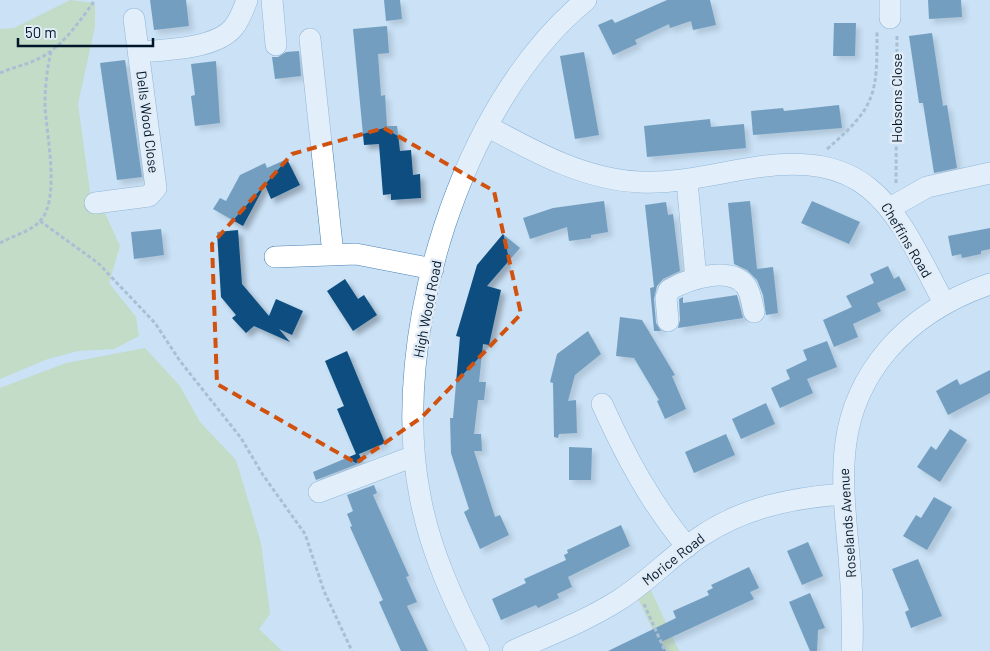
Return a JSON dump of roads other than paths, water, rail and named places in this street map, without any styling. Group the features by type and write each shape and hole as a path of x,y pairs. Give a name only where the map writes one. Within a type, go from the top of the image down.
{"street":[{"name":"Dells Wood Close","path":"139,52 193,46 220,38 233,29 247,0"},
{"path":"272,0 276,45"},
{"name":"High Wood Road","path":"479,651 446,580 430,537 420,497 414,456 415,376 426,300 433,269 455,197 469,162 487,126 506,93 536,52 581,1"},
{"name":"Dells Wood Close","path":"95,203 149,196 156,188 134,18"},
{"path":"310,39 333,254"},
{"name":"Cheffins Road","path":"487,126 554,161 606,178 640,182 688,180 766,166 806,165 834,170 860,181 893,206 944,303"},
{"path":"893,206 927,187 990,173"},
{"path":"688,180 696,279"},
{"path":"275,258 333,254 376,256 433,269"},
{"path":"668,320 667,293 674,287 696,279 716,275 740,280 749,290 754,312"},
{"name":"Roselands Avenue","path":"852,651 852,589 843,494 844,446 852,408 878,360 907,329 944,303 990,284"},
{"path":"602,404 634,471 664,520 686,547"},
{"path":"319,492 414,456"},
{"name":"Morice Road","path":"513,651 591,616 636,588 703,534 758,508 784,501 843,494"}]}
